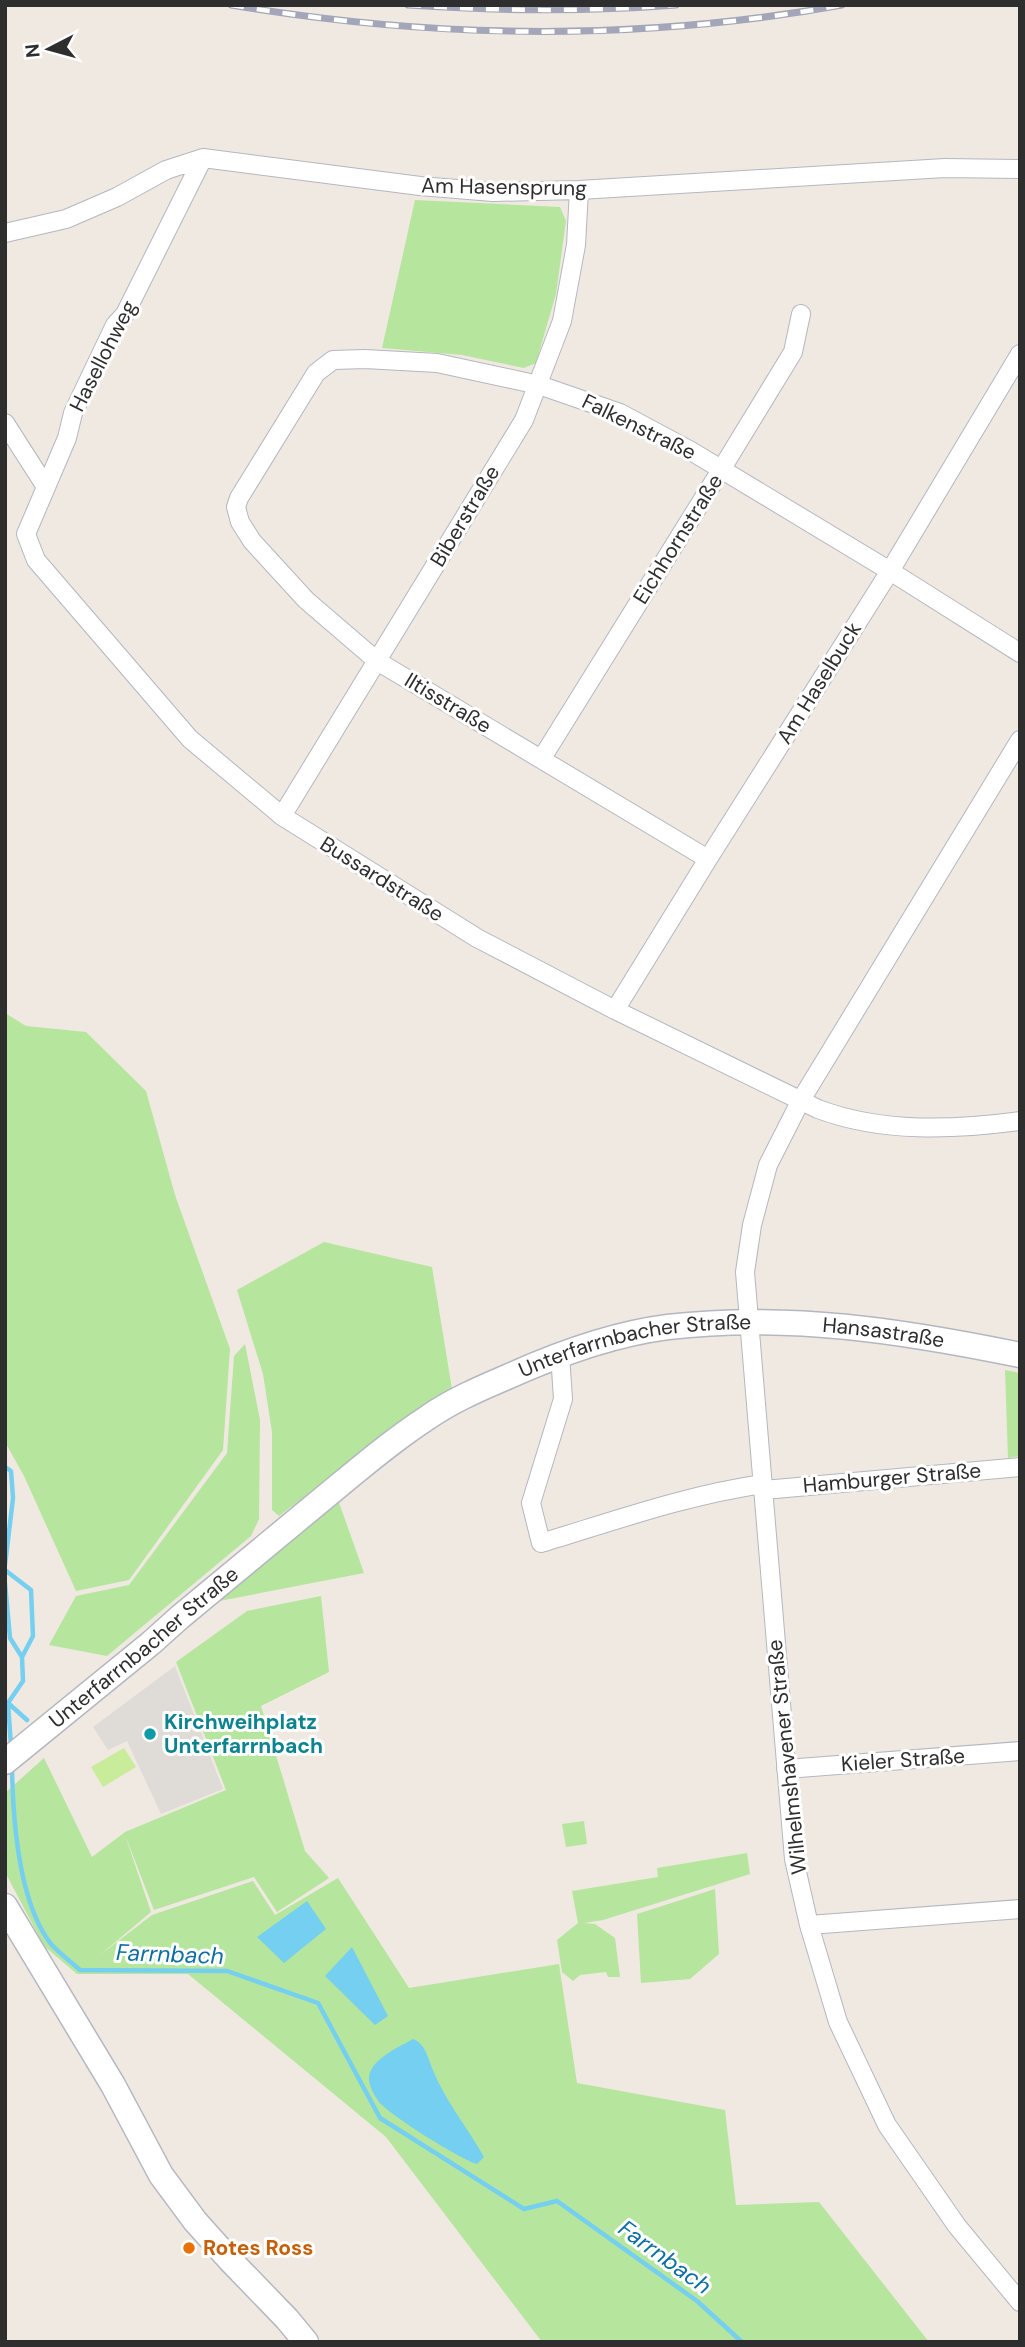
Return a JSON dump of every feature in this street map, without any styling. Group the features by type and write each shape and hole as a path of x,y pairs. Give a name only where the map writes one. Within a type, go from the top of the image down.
{"street":[{"name":"Am Hasensprung","path":"5,233 66,219 117,197 166,170 203,158 419,186 493,191 579,190 945,168 1020,169"},
{"name":"Hasellohweg","path":"36,560 26,534 66,438 73,413 115,325 125,314 203,158"},
{"name":"Biberstraße","path":"282,816 524,420 562,321 576,245 579,190"},
{"name":"Eichhornstraße","path":"542,758 793,352 802,314"},
{"name":"Am Haselbuck","path":"615,1010 890,571 1020,354"},
{"name":"Falkenstraße","path":"239,498 316,373 333,360 437,363 539,385 620,414 691,451 1020,653"},
{"path":"5,423 46,487"},
{"name":"Iltisstraße","path":"239,498 236,508 240,522 252,541 306,600 377,660 708,859"},
{"name":"Bussardstraße","path":"36,560 191,738 282,816 477,938 615,1010 842,1118 880,1125 934,1128 1020,1121"},
{"name":"Unterfarrnbacher Straße","path":"5,1762 360,1468 427,1417 458,1399 560,1354 613,1338 666,1328 748,1321 745,1272 768,1165 801,1100 1020,740"},
{"name":"Hansastraße","path":"748,1321 823,1324 878,1330 1020,1355"},
{"name":"Wilhelmshavener Straße","path":"748,1321 794,1859 809,1925 838,2022 887,2125 957,2226 1020,2302"},
{"name":"Hamburger Straße","path":"560,1354 563,1399 531,1503 541,1543 631,1514 732,1489 1020,1467"},
{"name":"Kieler Straße","path":"786,1769 1020,1751"},
{"path":"5,1906 113,2085 161,2175 195,2221 306,2342"},
{"path":"809,1925 1020,1909"}],"green space":[{"path":"415,200 560,207 566,221 556,294 536,363 524,368 462,355 382,348"},
{"path":"5,1013 26,1026 86,1032 146,1091 175,1195 230,1349 223,1450 129,1580 76,1591 24,1476 5,1442"},
{"path":"324,1242 432,1267 452,1389 421,1408 279,1516 272,1510 272,1432 263,1374 237,1290"},
{"path":"245,1344 260,1420 259,1519 251,1536 107,1656 49,1645 76,1596 129,1585 227,1453 234,1356"},
{"path":"1005,1370 1020,1373 1020,1456 1008,1458"},
{"path":"337,1497 364,1573 214,1602"},
{"path":"321,1596 329,1672 261,1706 305,1851 329,1878 277,1912 254,1877 154,1910 125,1835 151,1912 100,1955 152,1915 253,1881 275,1915 338,1878 409,1988 559,1964 577,2083 725,2110 736,2205 819,2202 929,2342 542,2342 386,2137 188,1974 77,1974 44,1946 5,1872 5,1793 44,1758 92,1857 125,1832 226,1790 176,1662 247,1611"},
{"path":"124,1748 136,1767 103,1787 91,1767"},
{"path":"584,1821 587,1844 566,1847 562,1824"},
{"path":"747,1853 750,1874 603,1920 584,1923 595,1924 615,1938 620,1977 608,1977 606,1972 580,1975 573,1981 562,1972 557,1940 578,1923 572,1891 658,1877 657,1868"},
{"path":"715,1889 719,1954 690,1979 641,1983 637,1914"}],"shaded area":[{"name":"Kirchweihplatz Unterfarrnbach","path":"175,1666 223,1789 161,1814 127,1741 108,1750 93,1727"}],"water":[{"path":"307,1901 326,1929 284,1963 257,1937"},
{"path":"352,1947 388,2016 375,2025 325,1976"},
{"path":"413,2039 424,2048 444,2093 484,2157 477,2164 411,2126 379,2102 374,2094 369,2077 375,2065 386,2054"}],"waterway":[{"name":"Farrnbach","path":"5,1467 11,1471 13,1498 5,1565"},
{"name":"Farrnbach","path":"5,1570 31,1590 33,1636 22,1657"},
{"name":"Farrnbach","path":"5,1583 10,1638 22,1657 23,1681 8,1703 11,1746"},
{"path":"8,1703 27,1720"},
{"name":"Farrnbach","path":"12,1769 16,1836 32,1907 51,1944 80,1970 227,1971 318,2003 380,2118 524,2209 557,2201 697,2301 742,2342"}],"railway":[{"path":"231,5 384,25 537,32 689,25 842,5"},
{"path":"408,5 542,10 676,5"}],"place":[{"name":"Kirchweihplatz Unterfarrnbach","path":"150,1734"},
{"name":"Rotes Ross","path":"189,2248"}]}
